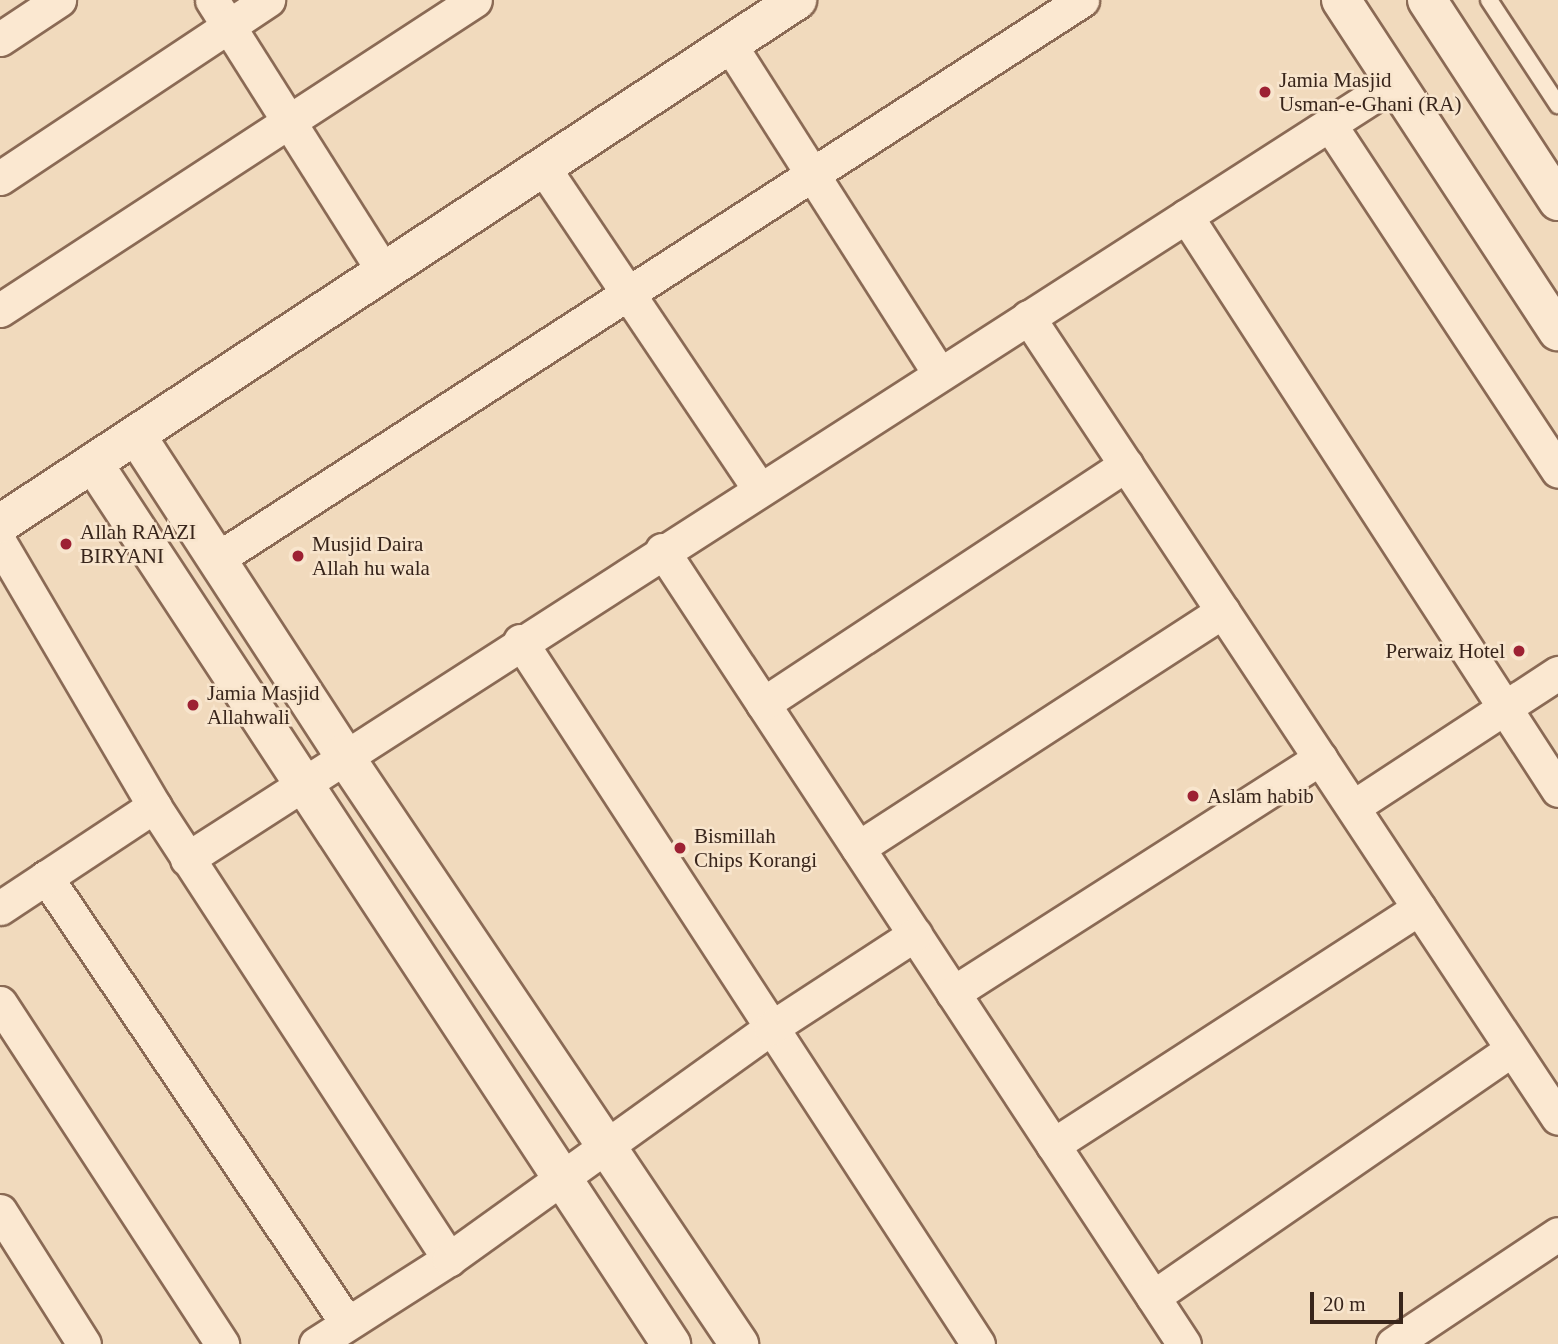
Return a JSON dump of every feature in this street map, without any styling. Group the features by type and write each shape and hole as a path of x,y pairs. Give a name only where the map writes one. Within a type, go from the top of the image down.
{"street":[{"path":"0,39 60,0"},
{"path":"0,178 220,13 268,0"},
{"path":"0,310 475,0"},
{"path":"0,524 797,0"},
{"path":"217,559 811,172 1082,0"},
{"path":"1341,0 1558,331"},
{"path":"1427,0 1558,201"},
{"path":"220,13 384,272"},
{"path":"730,45 939,373"},
{"path":"187,859 301,780 1395,82"},
{"path":"1330,125 1558,471"},
{"path":"543,167 759,489"},
{"path":"1186,216 1558,790"},
{"path":"1028,317 1558,1118"},
{"path":"136,435 343,754 739,1344"},
{"path":"93,463 564,1177 671,1344"},
{"path":"763,704 1126,465"},
{"path":"0,543 187,859 449,1259"},
{"path":"662,550 1184,1344"},
{"path":"858,848 1223,611"},
{"path":"520,641 978,1344"},
{"path":"1353,807 1558,673"},
{"path":"953,993 1320,758"},
{"path":"0,908 154,806"},
{"path":"46,877 347,1323"},
{"path":"1053,1145 1419,908"},
{"path":"316,1344 449,1259 771,1028 915,934"},
{"path":"0,1003 222,1344"},
{"path":"1153,1297 1512,1049"},
{"path":"0,1211 83,1344"},
{"path":"1393,1344 1558,1234"}],"lane":[{"path":"1489,0 1558,105"}],"place":[{"name":"Jamia Masjid Usman-e-Ghani (RA)","path":"1265,92"},
{"name":"Allah RAAZI BIRYANI","path":"66,544"},
{"name":"Musjid Daira Allah hu wala","path":"298,556"},
{"name":"Perwaiz Hotel","path":"1519,651"},
{"name":"Jamia Masjid Allahwali","path":"193,705"},
{"name":"Aslam habib","path":"1193,796"},
{"name":"Bismillah Chips Korangi","path":"680,848"}]}
